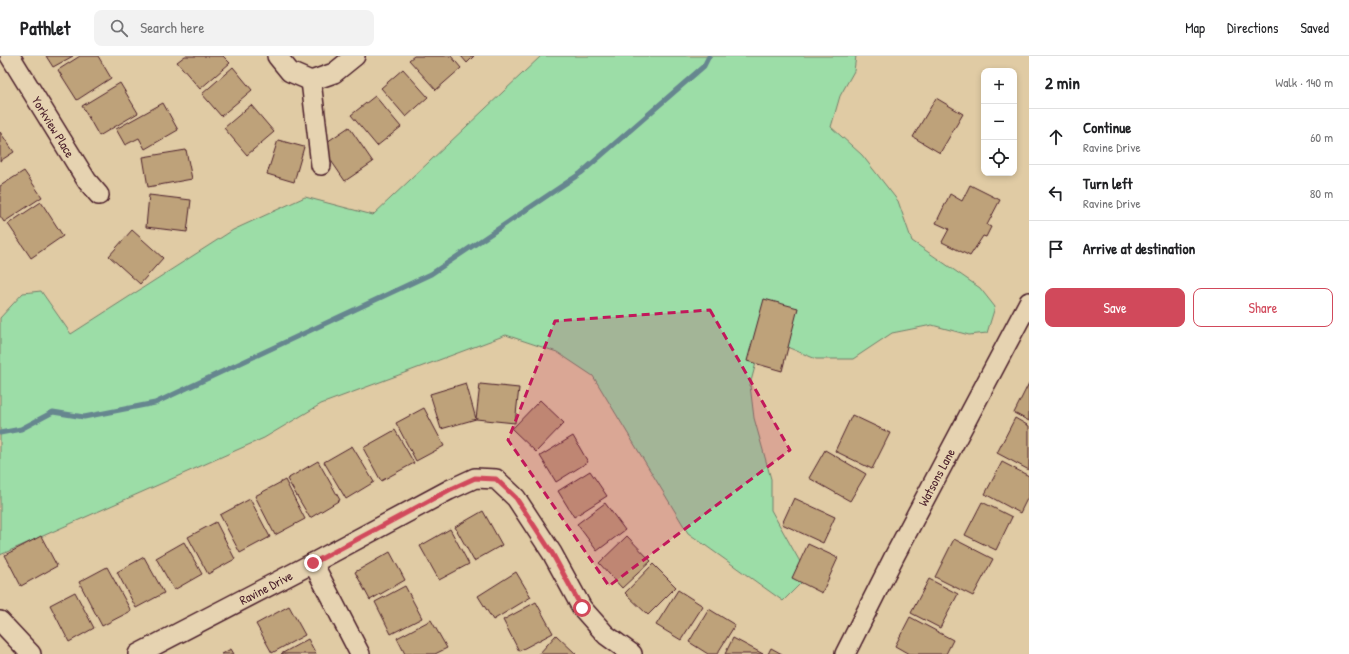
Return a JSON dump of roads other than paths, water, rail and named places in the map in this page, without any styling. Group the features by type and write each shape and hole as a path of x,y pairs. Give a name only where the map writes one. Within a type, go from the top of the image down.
{"street":[{"name":"Yorkview Place","path":"10,56 87,181 99,195"},
{"path":"277,56 290,72 310,81 334,73 355,56"},
{"path":"310,81 321,165"},
{"name":"Watsons Lane","path":"845,654 895,555 1029,302"},
{"name":"Ravine Drive","path":"138,654 449,490 475,478 496,479 516,498 552,553 582,608 606,635 632,654"},
{"path":"313,563 360,654"},
{"path":"0,621 31,654"}],"waterway":[{"path":"0,433 21,429 53,412 84,417 155,403 431,274 581,173 704,66 709,56"}]}
